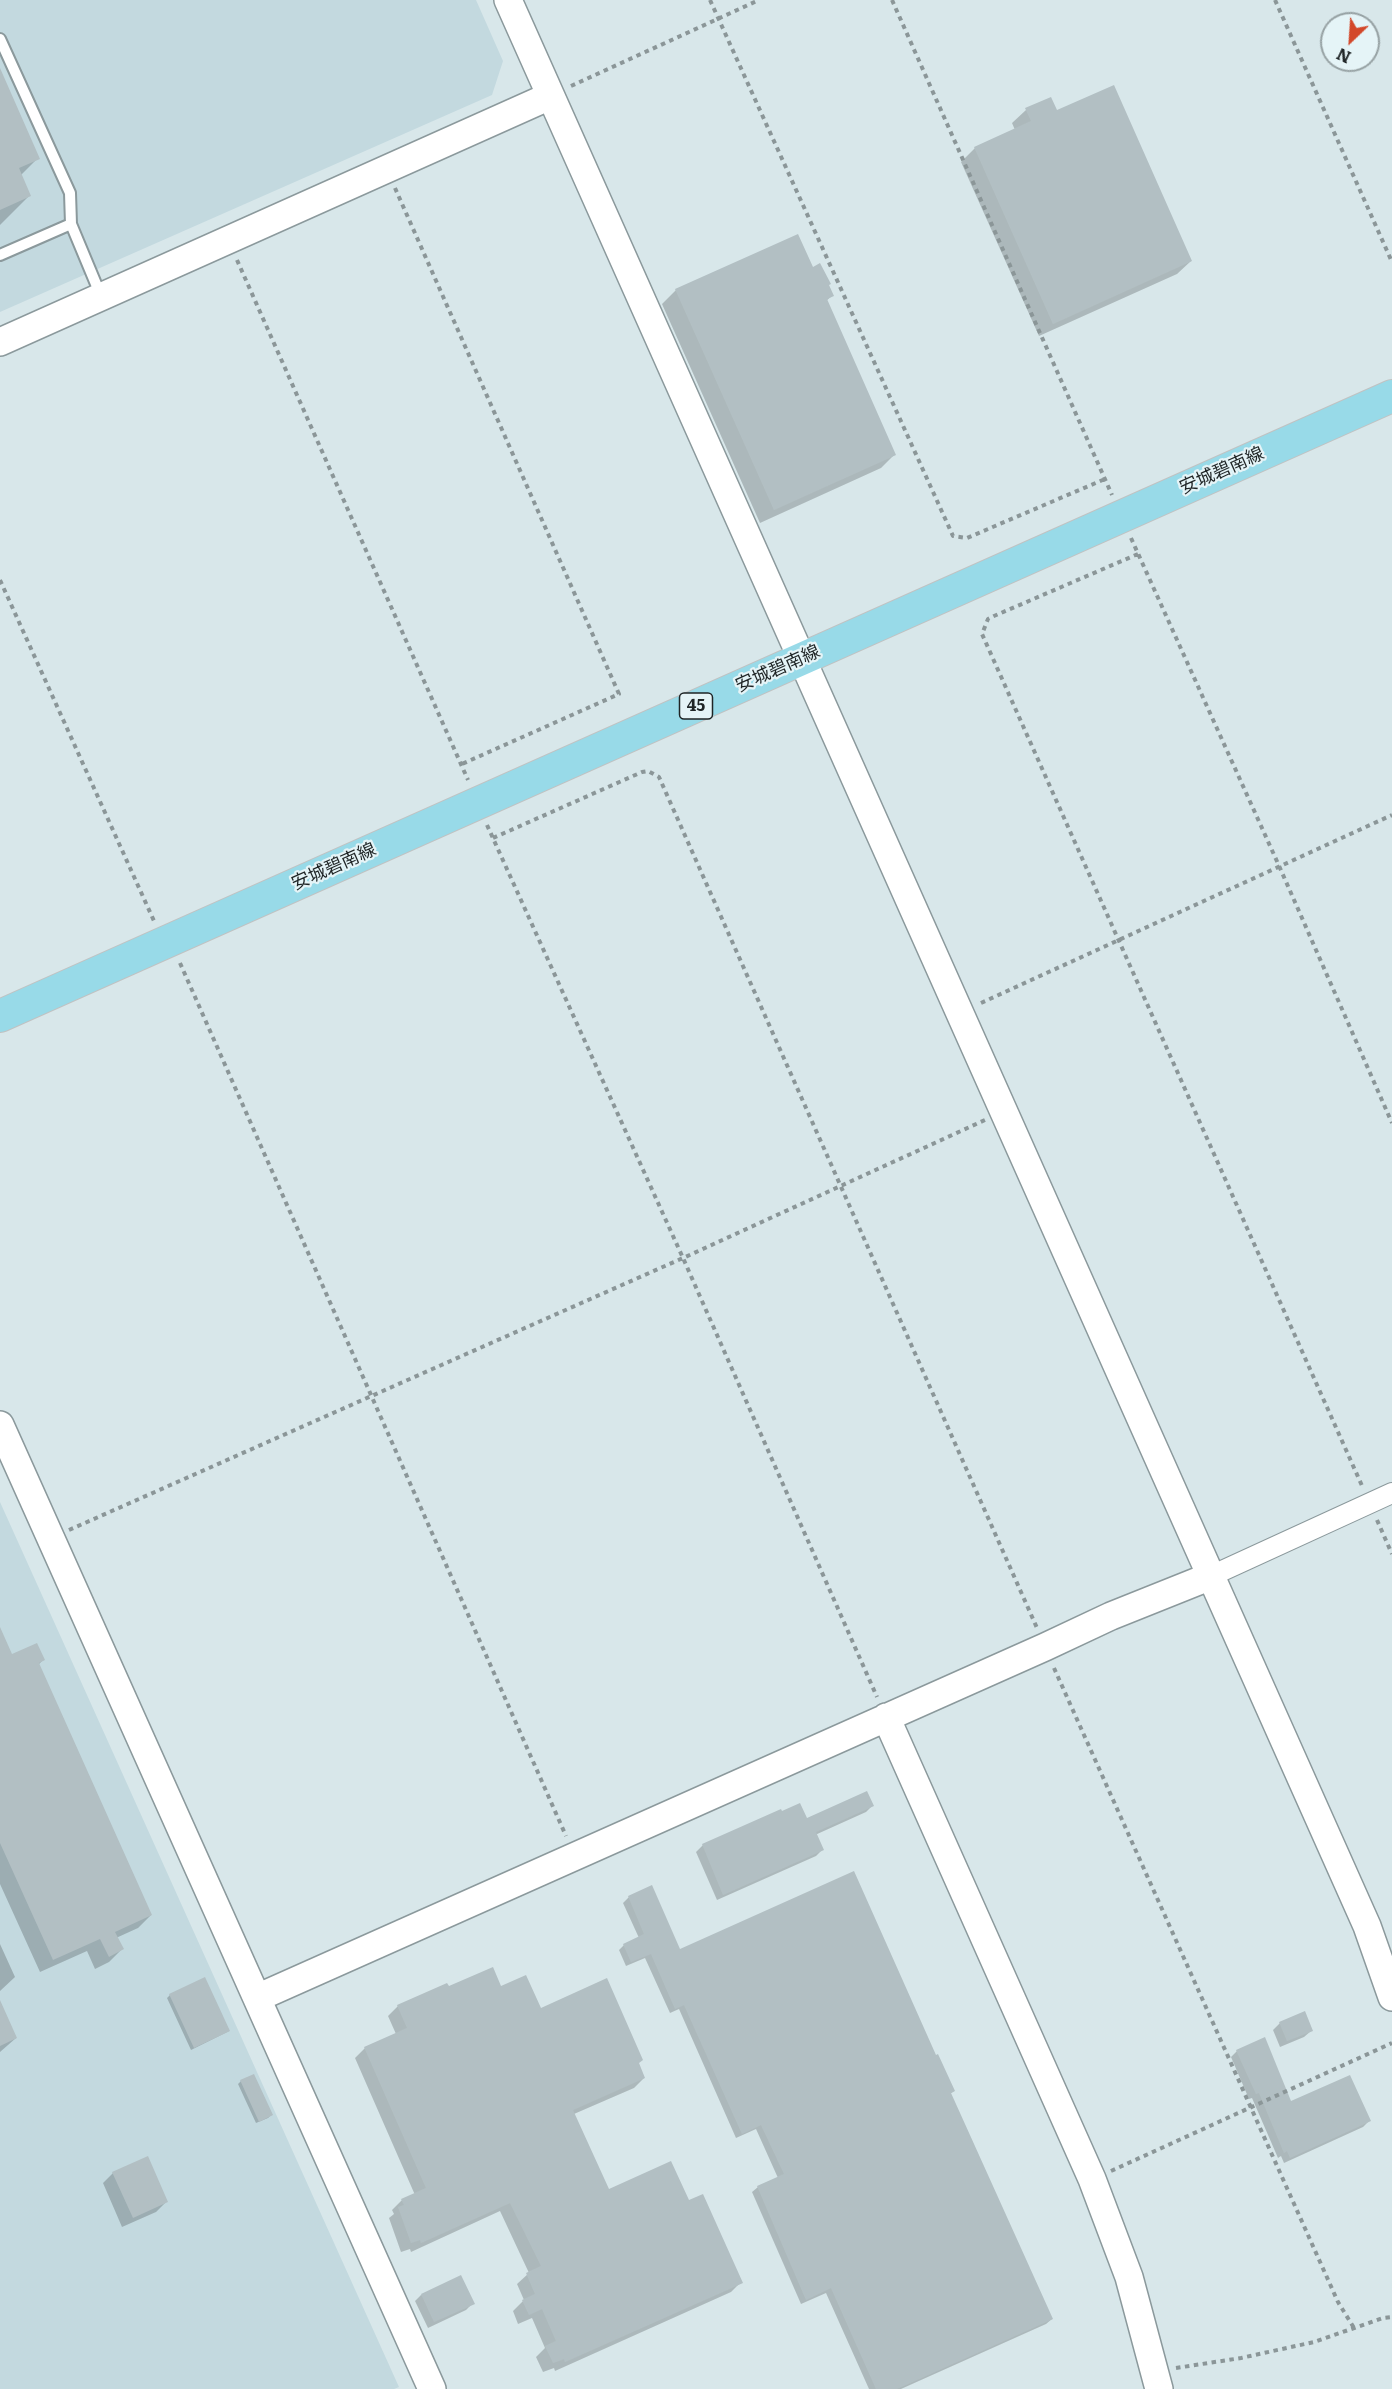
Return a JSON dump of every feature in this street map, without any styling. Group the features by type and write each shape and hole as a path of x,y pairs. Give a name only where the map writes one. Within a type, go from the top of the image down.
{"main road":[{"name":"安城碧南線","path":"0,1016 1392,396"}],"street":[{"path":"508,0 1367,1926 1392,1997"},
{"path":"0,342 550,96"},
{"path":"0,1425 432,2389"},
{"path":"257,1998 1111,1616 1211,1576 1392,1493"},
{"path":"886,1717 1092,2179 1129,2277 1157,2380"}],"lane":[{"path":"0,39 70,193 71,224 101,296"},
{"path":"0,255 71,224"}],"path":[{"path":"710,0 953,536 967,538 1105,479"},
{"path":"550,96 759,0"},
{"path":"892,0 1392,1123"},
{"path":"1275,0 1392,262"},
{"path":"387,169 619,694 462,764"},
{"path":"228,240 886,1717"},
{"path":"1138,554 994,615 988,619 982,634 1392,1554"},
{"path":"0,580 148,912 183,967 575,1856"},
{"path":"493,838 642,772 648,771 659,777 1250,2109 1338,2302 1354,2328"},
{"path":"960,1012 1392,815"},
{"path":"50,1539 840,1188 1005,1111"},
{"path":"1092,2179 1392,2043"},
{"path":"1157,2380 1314,2342 1392,2317"}],"shaded area":[{"path":"0,0 476,0 503,61 492,95 0,312"},
{"path":"0,1502 399,2387 394,2389 0,2389"}],"building":[{"path":"0,68 40,159 19,168 31,196 0,210"},
{"path":"1114,85 1192,261 1053,324 974,147 1031,121 1025,108 1051,97 1057,110"},
{"path":"798,234 813,267 820,263 831,284 829,285 834,296 827,299 896,455 774,510 675,289"},
{"path":"0,1627 12,1654 37,1643 45,1660 39,1663 152,1915 115,1932 124,1949 109,1957 100,1939 53,1960 0,1843"},
{"path":"867,1791 874,1806 816,1832 824,1850 723,1895 702,1844 781,1809 782,1811 800,1803 807,1818"},
{"path":"854,1871 936,2055 938,2054 955,2091 951,2093 1053,2319 897,2389 876,2389 831,2288 806,2300 757,2186 784,2174 761,2125 742,2134 684,2005 675,2009 651,1954 631,1962 623,1944 644,1934 628,1896 652,1885 680,1949"},
{"path":"493,1967 501,1986 526,1975 541,2008 607,1978 643,2060 639,2063 645,2078 573,2110 609,2189 671,2161 689,2200 703,2194 743,2283 565,2362 564,2359 553,2363 545,2346 556,2341 542,2309 529,2315 522,2300 535,2294 526,2273 541,2266 510,2203 421,2243 420,2240 411,2243 398,2207 404,2205 401,2199 426,2188 364,2047 407,2028 397,2005 447,1983 449,1986"},
{"path":"205,1977 230,2031 194,2048 169,1994"},
{"path":"0,2000 17,2038 0,2046"},
{"path":"1305,2011 1313,2031 1287,2041 1279,2022"},
{"path":"1265,2037 1291,2101 1350,2075 1371,2121 1290,2158 1287,2151 1284,2153 1259,2093 1256,2094 1236,2050"},
{"path":"254,2074 273,2115 259,2122 240,2080"},
{"path":"148,2156 168,2202 133,2218 112,2172"},
{"path":"461,2275 475,2304 434,2322 421,2294"}]}
